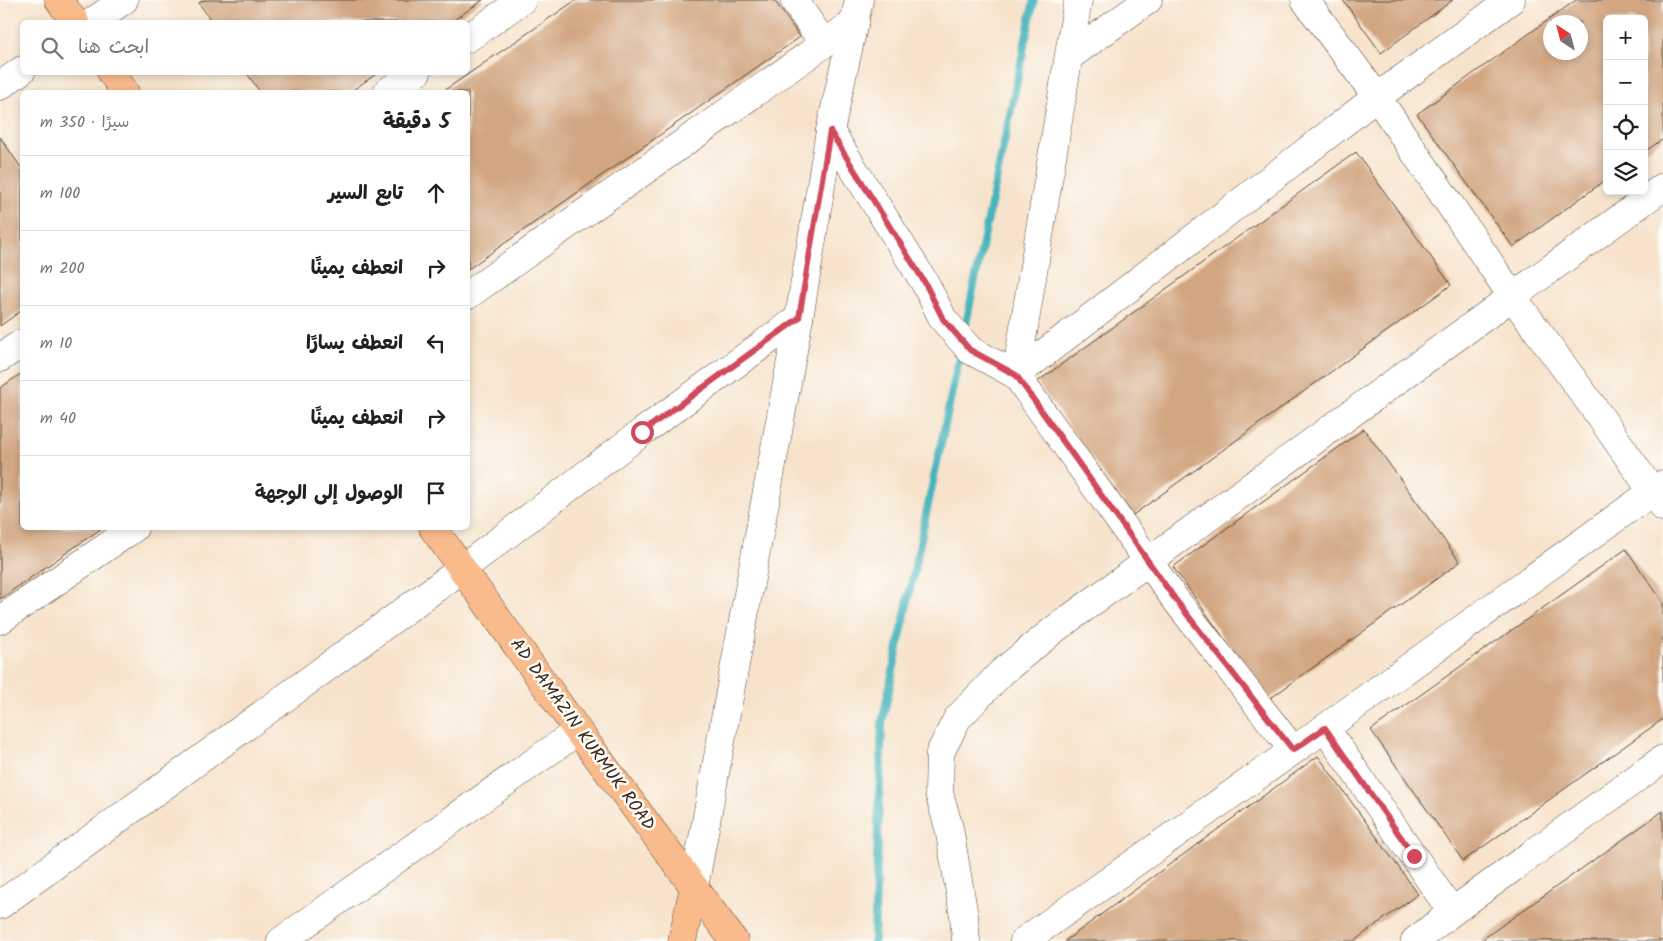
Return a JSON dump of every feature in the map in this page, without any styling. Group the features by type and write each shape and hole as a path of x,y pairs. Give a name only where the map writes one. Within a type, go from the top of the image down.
{"main road":[{"path":"58,0 73,20"},
{"path":"113,75 124,90"},
{"name":"AD DAMAZIN KURMUK ROAD","path":"434,530 578,731 734,941"},
{"path":"682,941 694,887"}],"street":[{"path":"95,20 124,0"},
{"path":"470,37 522,0"},
{"path":"794,0 824,44"},
{"path":"1016,375 1078,0"},
{"path":"1070,56 1148,0"},
{"path":"1024,941 1293,750 1659,495 1512,296 1377,97 1305,0"},
{"path":"1016,375 1377,97 1511,0"},
{"path":"470,294 824,44 857,11"},
{"path":"694,887 799,318 830,131 857,11"},
{"path":"0,86 20,71"},
{"path":"391,90 413,75"},
{"path":"830,131 925,283 943,319 970,350 1016,375 1175,599 1293,750"},
{"path":"966,941 964,916 948,828 939,793 940,754 957,719 1002,672 1055,629 1663,187"},
{"path":"0,905 462,569 642,432 799,318"},
{"path":"0,358 20,344"},
{"path":"0,620 131,530"},
{"path":"1325,728 1452,912"},
{"path":"281,941 578,731"},
{"path":"1415,941 1663,759"}],"building":[{"path":"204,0 483,0 454,20 211,20 199,3"},
{"path":"576,0 774,0 800,37 470,268 470,90 445,90 467,75 470,75 470,73"},
{"path":"1343,0 1453,0 1381,53"},
{"path":"1576,0 1663,0 1663,139 1648,149 1648,15 1603,15 1603,182 1513,247 1417,114 1543,24 1543,60 1588,60 1588,15 1555,15"},
{"path":"248,75 375,75 353,90 259,90"},
{"path":"0,137 20,166 20,311 0,326"},
{"path":"1356,152 1451,285 1133,515 1037,382"},
{"path":"20,374 20,530 99,530 0,599 0,388"},
{"path":"1364,429 1460,562 1268,700 1173,567"},
{"path":"1626,549 1663,602 1663,719 1463,861 1371,730"},
{"path":"1318,756 1418,894 1354,941 1065,941"},
{"path":"1663,811 1663,941 1480,941 1584,867"}],"waterway":[{"path":"964,333 1034,0"},
{"path":"874,941 882,723 961,349"}],"route":[{"path":"642,432 799,318 830,131 925,283 943,319 970,350 1016,375 1175,599 1293,750 1325,728 1414,856"}]}
